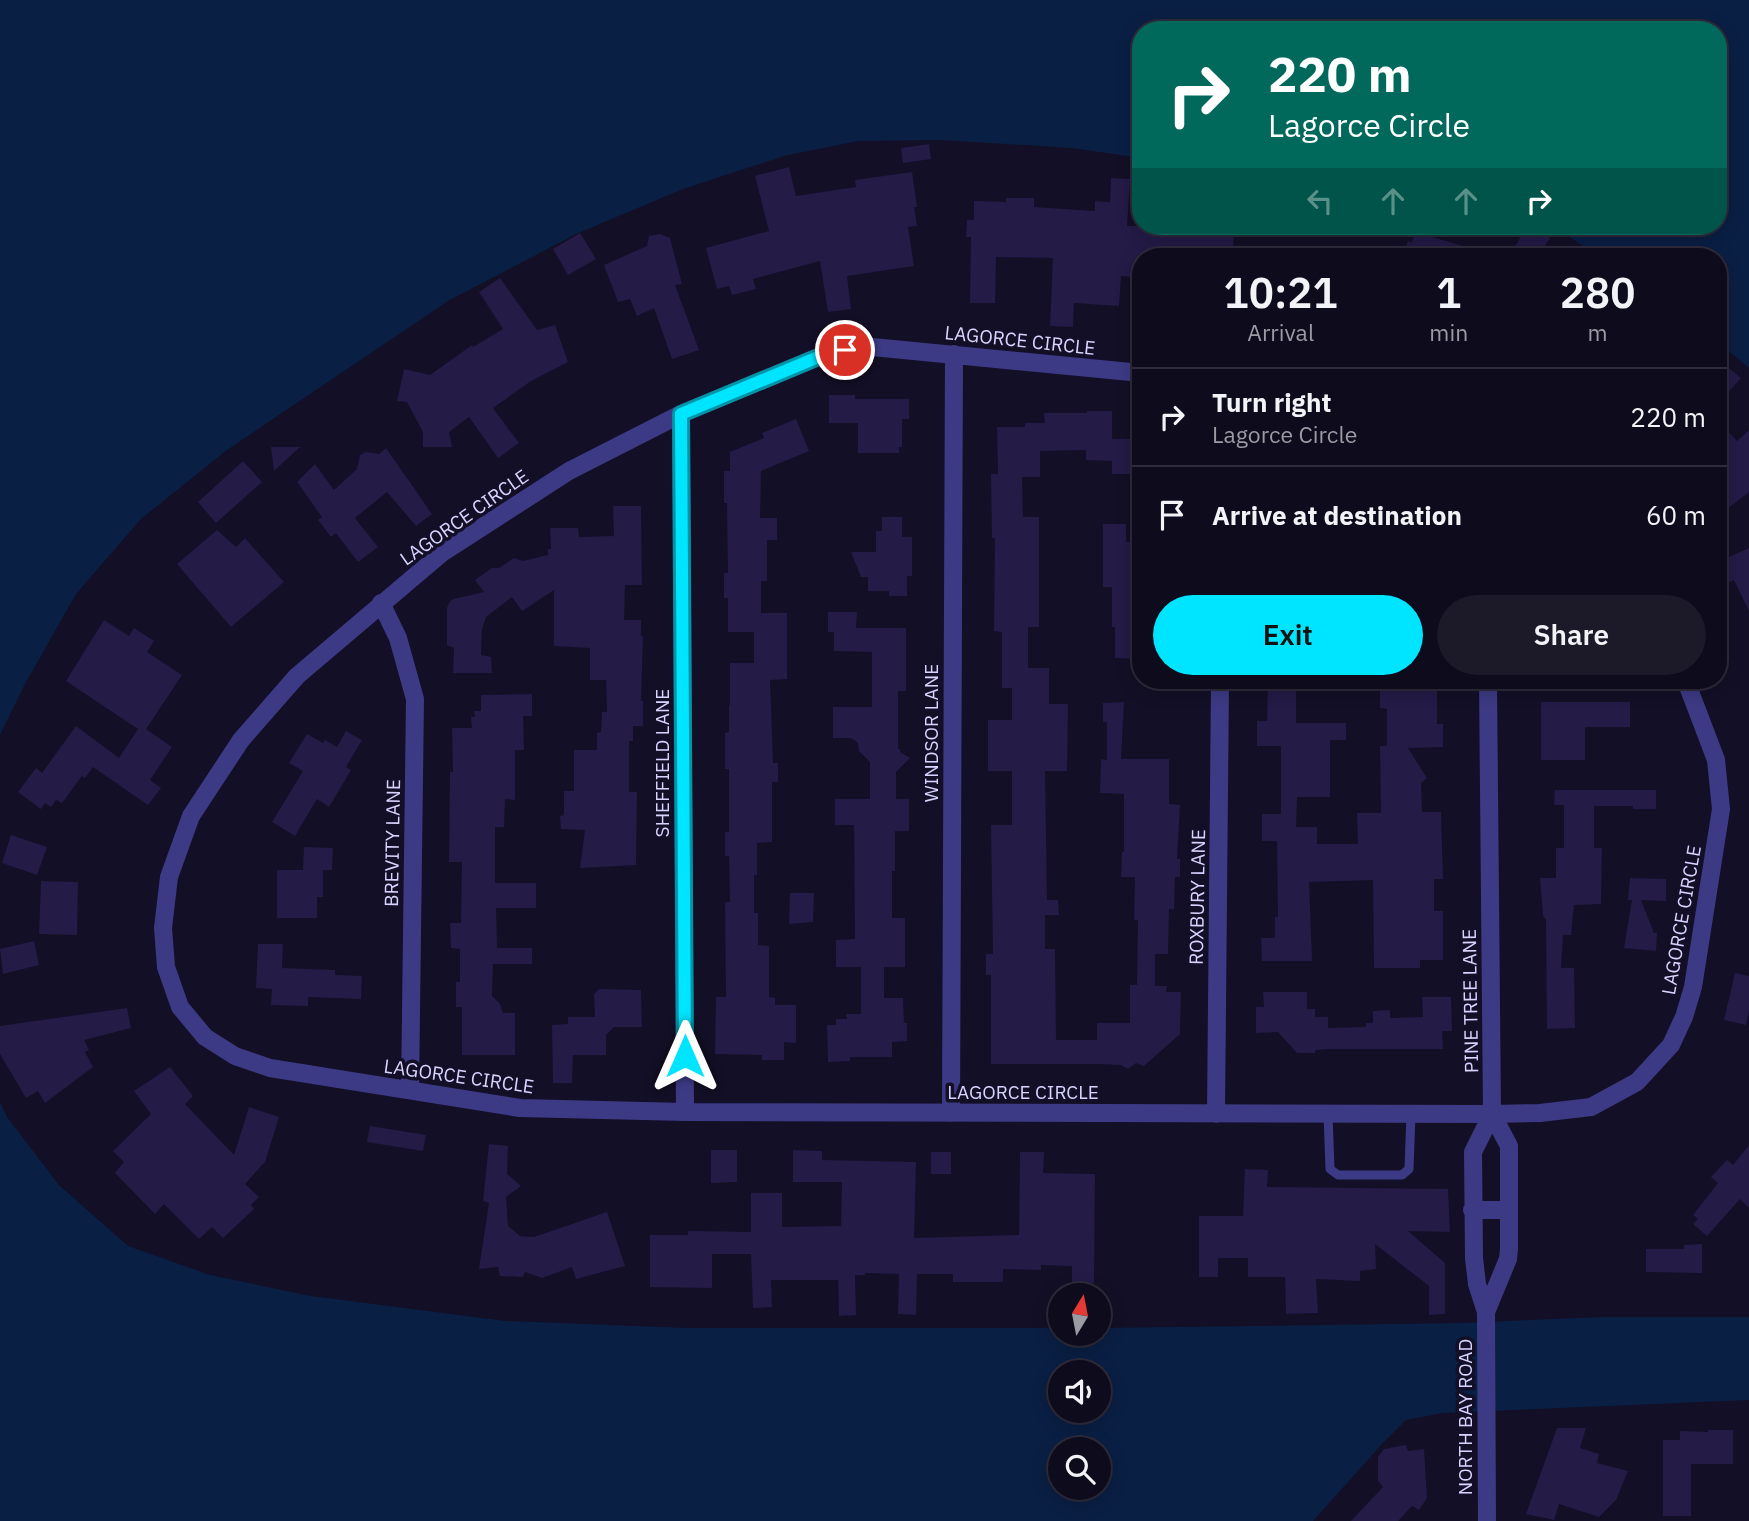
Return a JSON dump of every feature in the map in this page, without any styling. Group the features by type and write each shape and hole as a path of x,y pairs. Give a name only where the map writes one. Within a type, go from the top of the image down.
{"street":[{"name":"LAGORCE CIRCLE","path":"1132,372 862,346 828,353 681,414 569,471 442,553 297,676 241,740 191,816 169,877 163,929 166,967 180,1007 205,1037 235,1056 270,1068 520,1108 685,1112 1492,1114 1540,1113 1591,1107 1637,1082 1671,1045 1693,987 1721,809 1716,760 1689,689"},
{"name":"WINDSOR LANE","path":"951,1113 954,354"},
{"name":"SHEFFIELD LANE","path":"681,414 685,1112"},
{"name":"BREVITY LANE","path":"381,603 398,638 415,699 410,1090"},
{"name":"ROXBURY LANE","path":"1216,1114 1220,689"},
{"name":"PINE TREE LANE","path":"1486,1312 1508,1259 1509,1146 1492,1114 1488,689"},
{"path":"1486,1312 1477,1284 1472,1210 1473,1152 1492,1114"},
{"path":"1472,1210 1508,1210"},
{"name":"NORTH BAY ROAD","path":"1486,1312 1488,1521"}],"lane":[{"path":"1328,1114 1330,1169 1338,1175 1402,1175 1409,1169 1410,1114"}],"water":[{"path":"0,0 1749,0 1749,368 1727,350 1727,248 1586,248 1566,235 1727,235 1727,21 1132,21 1132,157 1072,148 940,140 858,141 784,156 683,189 576,234 448,301 227,450 141,519 76,594 25,684 0,735"},
{"path":"0,1102 7,1117 59,1185 128,1246 210,1275 311,1296 505,1321 686,1328 1048,1328 1048,1346 1111,1346 1111,1328 1464,1323 1601,1317 1749,1317 1749,1400 1443,1413 1406,1420 1313,1521 0,1521"}],"building":[{"path":"929,144 931,159 903,163 901,148"},
{"path":"789,167 796,196 856,187 855,180 912,172 917,226 908,227 914,266 847,276 851,309 828,312 820,261 753,279 756,289 732,295 729,286 717,289 706,248 769,231 755,176"},
{"path":"1111,178 1130,179 1127,226 1132,226 1132,235 1234,235 1233,248 1132,248 1132,277 1121,276 1119,306 1074,303 1073,327 1050,326 1053,258 996,257 995,303 970,303 971,237 966,237 967,220 974,220 974,201 1006,202 1006,198 1034,198 1034,207 1095,211 1095,201 1110,202"},
{"path":"580,233 596,259 568,275 553,249"},
{"path":"660,234 670,238 682,284 675,285 699,350 672,359 654,308 637,316 630,299 618,302 604,265 647,246 649,236"},
{"path":"1414,235 1425,235 1470,248 1406,248 1408,241 1412,242"},
{"path":"1522,235 1544,235 1550,238 1544,248 1514,248"},
{"path":"500,278 537,330 555,325 568,362 531,381 493,408 519,443 498,458 469,417 449,432 452,447 423,447 423,432 407,402 397,401 404,369 430,375 472,345 473,347 503,329 479,292"},
{"path":"1727,366 1741,378 1727,394"},
{"path":"829,395 855,395 855,399 909,399 909,419 902,419 902,447 899,447 899,453 858,453 858,423 829,423"},
{"path":"1112,411 1112,439 1132,439 1132,474 1112,474 1112,461 1086,460 1086,450 1040,451 1040,477 1022,477 1023,517 1039,517 1039,627 1028,627 1028,668 1049,668 1049,704 1068,704 1067,771 1045,771 1047,900 1058,900 1059,915 1045,915 1045,949 1055,949 1056,1040 1097,1040 1097,1023 1130,1023 1130,985 1137,985 1138,920 1134,920 1135,877 1121,877 1124,794 1100,793 1101,759 1107,760 1107,722 1103,722 1103,703 1124,702 1121,759 1169,759 1169,804 1180,805 1177,859 1180,859 1180,877 1175,877 1174,909 1169,909 1168,954 1155,954 1155,986 1167,986 1166,992 1181,992 1180,1034 1144,1066 1136,1063 1128,1069 1121,1065 1099,1064 991,1064 991,975 986,975 986,954 993,954 991,825 1012,825 1012,771 988,771 988,720 1012,720 1012,688 1002,688 1002,632 994,631 995,538 992,538 991,474 998,474 997,427 1025,427 1025,423 1045,423 1044,413"},
{"path":"796,419 809,451 761,471 760,518 777,518 777,540 767,540 767,581 761,581 761,613 787,613 787,679 770,680 773,763 778,763 778,782 772,782 772,842 757,843 754,913 758,913 758,945 769,946 769,997 775,998 775,1005 796,1005 796,1043 784,1042 784,1060 762,1060 762,1055 715,1054 716,997 726,997 725,902 730,902 729,856 725,856 725,832 729,832 729,769 725,769 725,733 729,732 730,663 754,663 754,632 728,632 728,598 724,598 724,573 728,573 724,471 730,471 730,452 764,438 762,433"},
{"path":"1727,430 1737,441 1749,430 1749,492 1727,509"},
{"path":"271,447 300,447 274,471"},
{"path":"386,448 432,514 416,526 387,492 355,518 378,547 358,562 336,533 331,537 318,520 322,517 297,482 315,464 334,490 357,469 360,455 366,452 379,454"},
{"path":"243,461 262,482 216,523 198,502"},
{"path":"613,506 641,506 642,585 625,585 624,620 641,620 643,637 643,726 633,726 633,741 629,741 629,792 637,792 636,865 580,868 585,830 561,829 560,816 564,815 564,791 574,791 574,750 597,750 597,733 601,732 602,712 607,712 606,680 590,680 590,648 554,646 554,590 522,611 512,597 486,617 482,629 481,655 491,657 492,673 453,673 454,648 447,645 447,608 454,599 484,592 475,580 492,568 499,568 514,558 523,561 548,555 548,549 551,549 550,528 578,528 579,537 614,536"},
{"path":"882,517 902,517 902,537 912,537 912,576 907,576 907,596 889,596 889,591 868,591 868,577 861,577 851,552 876,552 876,531 882,531"},
{"path":"1103,524 1126,524 1126,542 1132,542 1132,659 1115,658 1112,587 1103,587"},
{"path":"217,530 236,547 245,538 284,582 231,627 177,564"},
{"path":"1749,548 1749,611 1734,580 1727,583 1727,558"},
{"path":"828,612 857,612 856,628 906,628 906,691 898,691 898,749 910,758 896,772 896,799 909,799 909,831 895,831 895,871 892,871 892,918 905,918 905,967 884,967 884,998 903,998 907,1041 892,1042 892,1057 850,1057 850,1061 828,1062 827,1025 836,1025 836,1019 847,1019 846,1014 861,1014 861,967 836,967 836,940 855,939 854,825 835,825 835,799 870,799 870,762 859,751 858,743 851,738 833,738 833,707 872,707 872,652 834,651 834,632 828,632"},
{"path":"104,620 129,636 134,628 154,641 147,652 182,675 146,729 172,747 150,780 161,788 148,805 93,767 85,778 82,776 62,803 56,800 51,807 45,803 41,809 18,792 36,768 42,773 76,726 119,758 138,729 66,681"},
{"path":"1268,689 1296,689 1296,723 1346,723 1346,740 1330,740 1330,797 1297,797 1296,827 1317,827 1317,844 1358,844 1357,813 1381,813 1380,746 1387,746 1387,709 1380,708 1380,689 1437,689 1437,724 1443,724 1443,747 1408,748 1427,778 1421,783 1422,812 1441,812 1443,879 1434,879 1434,911 1443,911 1443,960 1420,960 1420,968 1374,968 1373,880 1309,882 1312,961 1262,961 1261,938 1275,938 1275,917 1278,917 1277,841 1262,841 1262,814 1281,814 1281,746 1257,746 1257,721 1267,721"},
{"path":"532,694 532,716 523,716 524,750 515,750 515,800 505,799 504,827 495,827 495,883 536,883 536,908 496,908 497,948 532,948 532,964 493,964 492,996 500,1004 503,1013 515,1013 515,1055 462,1055 462,1007 456,1007 456,982 460,982 460,949 451,948 450,923 461,923 462,862 449,862 452,728 472,728 471,717 475,717 474,711 481,711 481,695"},
{"path":"1541,702 1630,702 1630,727 1585,727 1585,760 1541,760"},
{"path":"346,731 362,740 346,767 351,770 329,807 317,799 295,836 272,822 303,771 289,763 307,734 337,747"},
{"path":"1555,790 1656,790 1656,809 1594,806 1594,848 1602,848 1601,904 1574,905 1571,935 1563,935 1561,968 1574,968 1575,1028 1547,1029 1546,920 1543,916 1540,878 1556,878 1556,848 1564,848 1564,805 1554,805"},
{"path":"11,835 47,847 37,875 2,863"},
{"path":"304,847 333,848 332,870 323,870 323,897 317,897 317,918 277,918 277,870 303,870"},
{"path":"1630,878 1666,879 1666,901 1641,900 1654,933 1657,933 1656,951 1624,948 1632,900 1628,900"},
{"path":"41,881 78,882 77,935 39,934"},
{"path":"790,893 814,893 813,922 789,924"},
{"path":"34,941 39,965 3,974 0,949"},
{"path":"258,944 283,944 282,968 335,970 335,975 362,976 361,999 308,997 308,1006 271,1005 272,989 256,988"},
{"path":"1735,973 1749,976 1746,1025 1724,1020"},
{"path":"599,989 641,990 642,1027 614,1027 606,1035 606,1055 573,1055 572,1083 553,1083 552,1025 568,1024 568,1017 595,1017 594,994"},
{"path":"1263,992 1307,992 1307,1009 1315,1009 1315,1017 1328,1017 1328,1028 1366,1027 1366,1023 1373,1023 1373,1011 1390,1010 1390,1018 1423,1017 1422,997 1451,997 1452,1031 1442,1031 1443,1049 1329,1049 1315,1050 1315,1053 1297,1053 1278,1032 1256,1033 1256,1007 1264,1007"},
{"path":"127,1008 131,1028 84,1040 89,1050 85,1052 93,1067 45,1103 38,1091 26,1098 0,1054 0,1026"},
{"path":"170,1067 193,1096 185,1104 234,1155 249,1107 279,1117 265,1162 245,1184 259,1197 251,1205 254,1209 223,1238 212,1227 199,1239 164,1204 155,1214 115,1173 124,1162 113,1151 151,1114 134,1091"},
{"path":"370,1126 426,1135 423,1151 367,1142"},
{"path":"489,1144 508,1146 507,1174 521,1186 506,1197 508,1226 520,1236 534,1237 607,1212 625,1266 576,1279 572,1267 542,1278 525,1272 523,1277 500,1276 498,1267 479,1269 489,1203 483,1201"},
{"path":"1749,1145 1749,1208 1740,1199 1707,1236 1693,1224 1698,1219 1693,1215 1718,1183 1711,1177 1727,1160 1733,1165"},
{"path":"711,1150 737,1150 737,1182 711,1183"},
{"path":"793,1150 822,1151 822,1160 916,1162 914,1238 1019,1235 1020,1152 1044,1152 1043,1173 1095,1174 1094,1283 1072,1283 1072,1266 1041,1265 1041,1270 1003,1269 1003,1282 953,1282 953,1274 917,1274 916,1315 898,1314 899,1274 865,1273 855,1275 856,1315 839,1316 838,1280 771,1280 772,1307 753,1308 751,1254 712,1254 712,1288 650,1287 650,1235 688,1235 688,1231 751,1232 751,1193 782,1193 782,1227 841,1226 842,1182 793,1182"},
{"path":"931,1152 951,1152 951,1174 931,1174"},
{"path":"1245,1169 1268,1170 1267,1187 1448,1189 1450,1232 1408,1231 1445,1263 1445,1314 1429,1315 1429,1286 1375,1244 1376,1269 1360,1271 1360,1281 1316,1279 1318,1313 1286,1314 1285,1277 1248,1277 1248,1258 1218,1258 1218,1277 1199,1277 1199,1216 1243,1216"},
{"path":"1702,1244 1702,1273 1646,1272 1646,1249 1684,1249 1684,1245"},
{"path":"1557,1428 1586,1428 1580,1448 1599,1454 1597,1463 1628,1471 1616,1500 1599,1517 1559,1504 1554,1520 1526,1514"},
{"path":"1733,1430 1733,1464 1691,1464 1691,1516 1663,1516 1663,1440 1680,1440 1680,1431"},
{"path":"1406,1445 1408,1451 1424,1449 1427,1498 1419,1510 1412,1506 1398,1521 1351,1521 1383,1487 1378,1481 1378,1457 1384,1449"}],"route":[{"path":"685,1056 681,414 828,353 845,350"}]}
